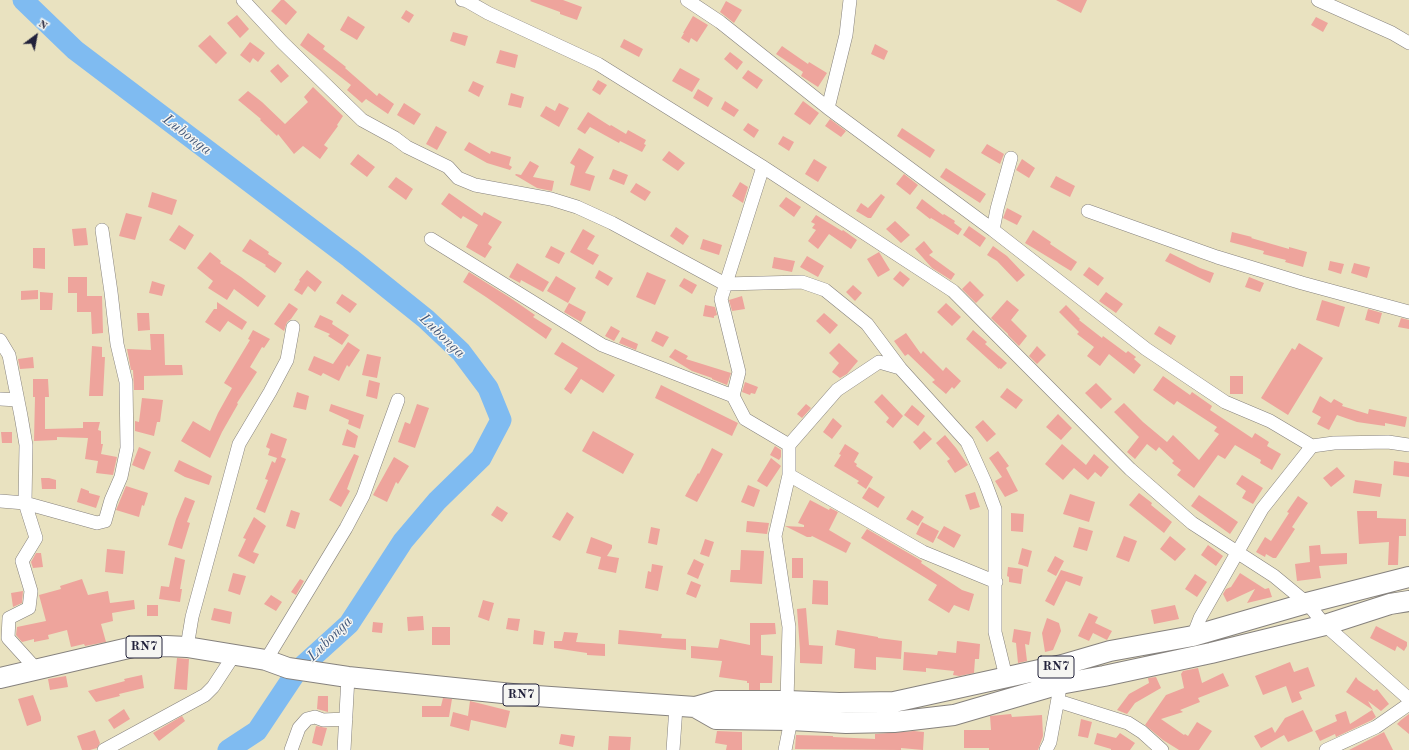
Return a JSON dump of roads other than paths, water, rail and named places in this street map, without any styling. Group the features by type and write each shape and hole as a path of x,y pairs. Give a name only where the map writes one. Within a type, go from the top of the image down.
{"main road":[{"name":"RN7","path":"789,710 838,703 894,702 1006,678 1060,683 1110,651 1193,636 1307,603 1409,577"},
{"name":"RN7","path":"0,678 133,647 187,647 266,660 288,668 348,677 522,695 686,707 716,701 789,710 846,723 894,722 954,715 1060,683 1104,676 1211,654 1325,624 1390,604 1409,601"},
{"path":"894,702 894,722"}],"street":[{"path":"243,0 282,42 362,120 395,138 407,147 448,167 458,178 475,185 551,199 577,207 612,223 725,284 802,282 825,290 867,324 900,368 967,442 985,482 995,509 995,632 1006,678"},
{"path":"462,0 467,1 488,13 598,64 763,167 953,291 1130,469 1192,523 1274,576 1307,603 1325,624 1409,699"},
{"path":"687,0 720,22 828,108 993,230 1153,353 1225,402 1270,421 1312,446 1334,443 1388,442 1409,445"},
{"path":"828,108 846,36 850,0"},
{"path":"1318,0 1392,33 1409,43"},
{"path":"993,230 997,208 1011,158"},
{"path":"733,396 739,372 721,299 763,167"},
{"path":"1088,211 1217,257 1302,283 1409,312"},
{"path":"0,501 26,503 97,523 105,521 120,477 126,448 126,382 117,344 112,292 102,230"},
{"path":"431,239 602,345 733,396 745,419 789,445"},
{"path":"187,647 192,617 239,444 287,360 293,327"},
{"path":"0,340 9,355 26,444 26,503 36,538 22,561 31,591 29,608 8,618 8,638 37,670"},
{"path":"786,750 789,710 788,627 775,536 789,474 789,445 837,390 879,362 900,368"},
{"path":"0,399 18,400"},
{"path":"266,660 346,528 363,496 398,400"},
{"path":"1193,636 1200,618 1262,509 1312,446"},
{"path":"789,474 923,552 996,582"},
{"path":"104,750 205,695 214,687 234,655"},
{"path":"344,750 348,677"},
{"path":"1046,750 1050,742 1060,683 1142,732 1162,750"},
{"path":"1326,750 1376,727 1409,704"},
{"path":"673,750 686,707"},
{"path":"291,750 300,728 307,719 316,717 323,720 346,719"}],"waterway":[{"name":"Lubonga","path":"23,0 75,50 350,258 426,319 461,352 488,388 501,420 481,458 437,501 403,541 349,624 297,671 257,731 228,750"}]}
